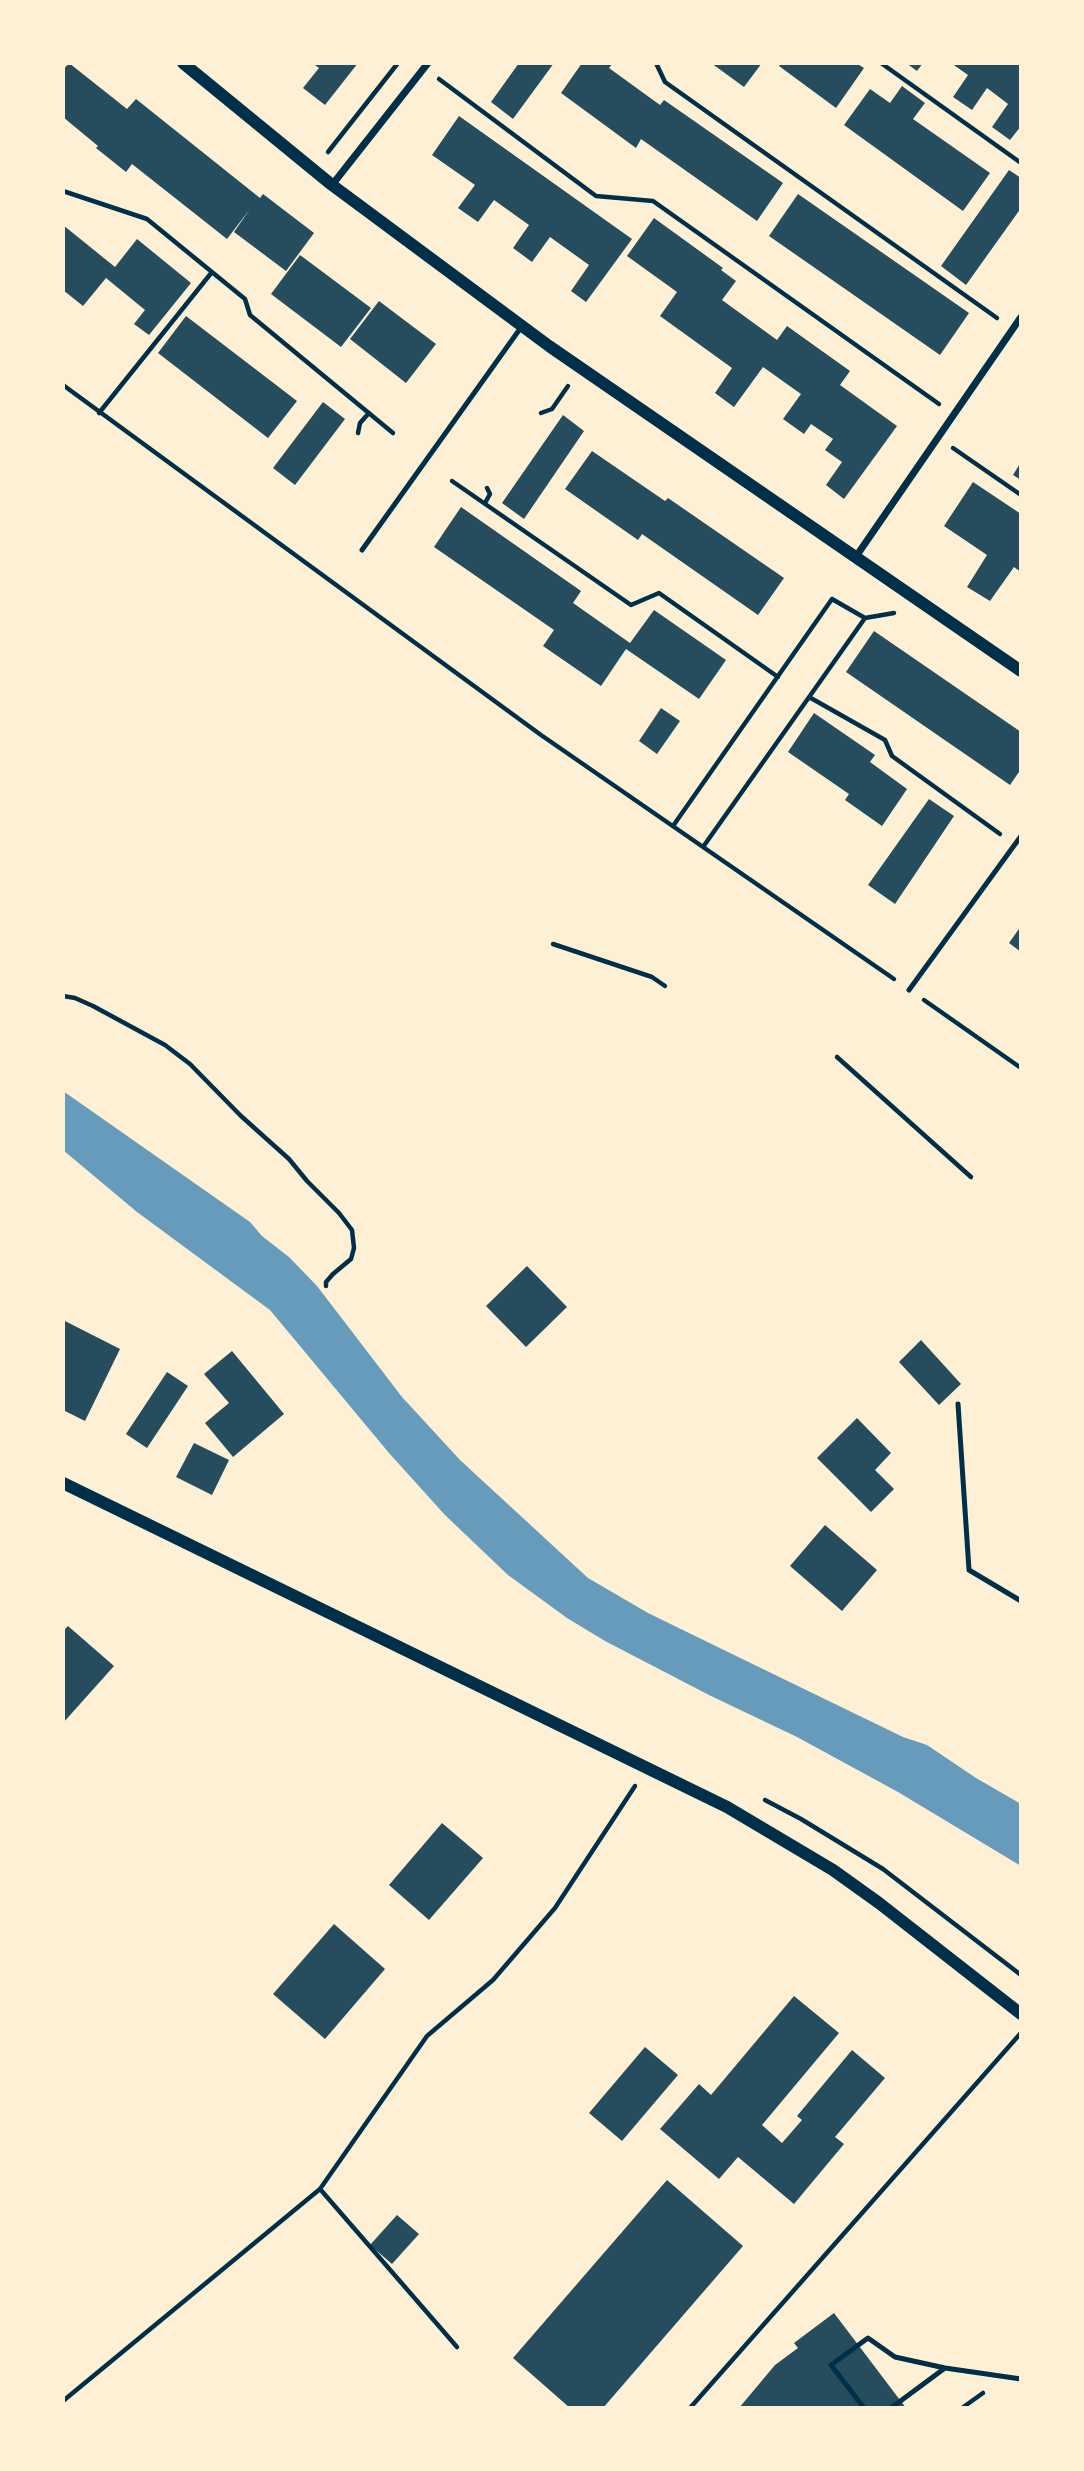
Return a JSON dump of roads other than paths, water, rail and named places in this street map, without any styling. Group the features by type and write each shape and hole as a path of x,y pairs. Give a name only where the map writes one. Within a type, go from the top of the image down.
{"street":[{"path":"183,63 332,185 522,326 1021,671"},
{"path":"332,185 426,66"},
{"path":"855,558 1021,317"},
{"path":"63,1483 727,1807 833,1870 1021,2014"}],"lane":[{"path":"362,550 522,326"},
{"path":"909,990 1021,836"},
{"path":"958,1404 969,1570 1021,1601"},
{"path":"864,2408 831,2365 868,2338 895,2357 908,2362 1021,2379"},
{"path":"891,2408 945,2368"}],"water":[{"path":"63,1091 250,1222 262,1236 289,1257 317,1286 402,1397 460,1460 588,1578 648,1613 903,1737 927,1745 1021,1804 1021,1866 898,1792 797,1737 605,1641 567,1618 508,1575 445,1515 389,1453 270,1310 137,1212 63,1150"}]}
